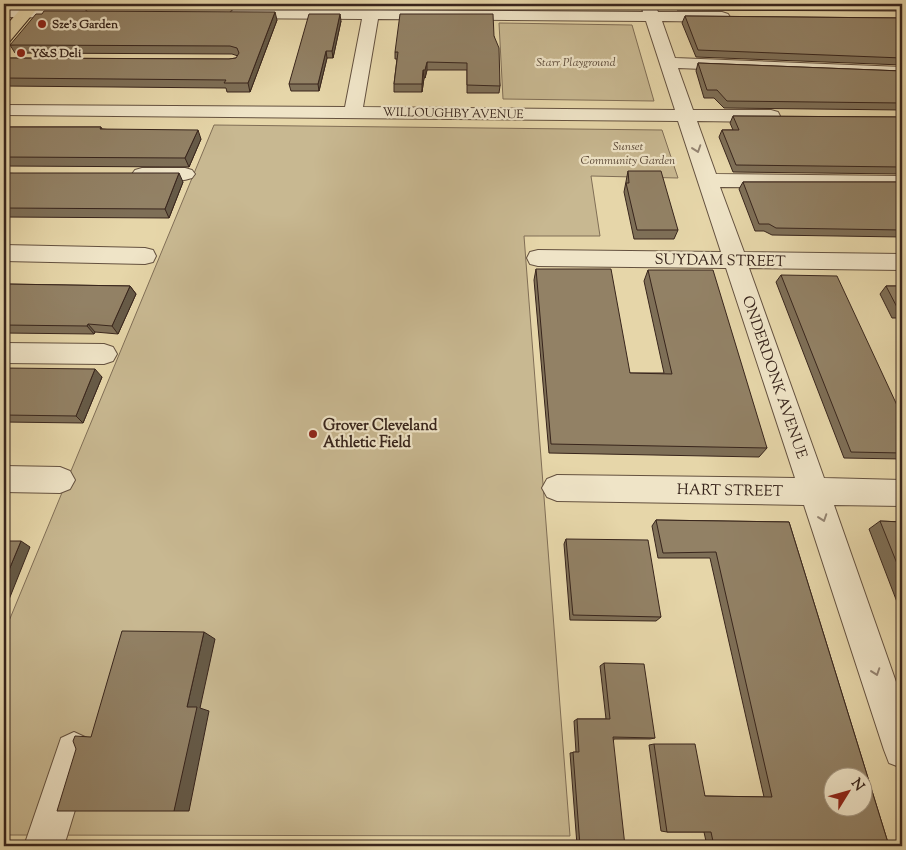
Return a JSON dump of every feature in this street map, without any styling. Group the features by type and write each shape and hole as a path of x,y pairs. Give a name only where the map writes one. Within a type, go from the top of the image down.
{"main road":[{"path":"4,38 29,8"}],"street":[{"path":"4,12 29,8 92,13"},
{"path":"353,112 372,9"},
{"path":"219,13 372,9 650,10 738,17"},
{"name":"ONDERDONK AVENUE","path":"650,10 902,750"},
{"path":"668,63 902,72"},
{"name":"WILLOUGHBY AVENUE","path":"4,110 785,116"},
{"path":"118,174 185,174"},
{"path":"708,180 902,182"},
{"path":"4,253 145,256"},
{"name":"SUYDAM STREET","path":"538,258 902,262"},
{"path":"4,353 104,354"},
{"path":"4,479 60,480"},
{"name":"HART STREET","path":"557,488 902,493"},
{"path":"44,846 74,751"}],"green space":[{"name":"Starr Playground","path":"499,23 632,25 654,101 503,99"},
{"name":"Grover Cleveland Athletic Field","path":"214,125 662,130 678,178 591,176 600,236 524,236 570,836 4,835 4,633"}],"building":[{"path":"44,11 275,12 248,83 224,83 226,80 4,78 4,58 229,59 236,58 239,53 237,48 230,46 10,45 36,14 42,14"},
{"path":"309,14 340,14 332,51 326,51 318,84 289,84"},
{"path":"400,14 493,14 494,36 499,48 500,86 467,85 467,63 427,62 425,70 423,70 422,84 394,84 398,52 395,52"},
{"path":"685,16 902,18 902,58 698,50"},
{"path":"698,63 902,71 902,103 727,101 717,90 707,90"},
{"path":"733,116 902,117 902,167 736,165 722,130 739,130"},
{"path":"4,127 198,130 185,158 4,157"},
{"path":"628,171 661,171 678,230 637,230 626,183 629,183"},
{"path":"4,173 179,173 165,209 4,208"},
{"path":"743,182 902,182 902,230 776,228 769,224 759,224"},
{"path":"536,269 611,269 630,373 672,374 648,270 713,270 767,448 551,444"},
{"path":"781,275 837,276 902,416 902,453 851,452"},
{"path":"4,284 130,286 112,326 88,324 87,326 4,325"},
{"path":"886,286 902,286 902,311 899,311"},
{"path":"4,368 95,369 76,416 4,415"},
{"path":"656,520 789,522 865,768 824,768 824,818 874,818 874,797 889,846 714,846 711,832 667,832 654,744 695,744 705,796 772,797 716,552 663,553"},
{"path":"880,521 902,522 902,576"},
{"path":"566,539 648,540 661,617 573,615"},
{"path":"4,541 21,541 4,582"},
{"path":"122,631 204,632 187,707 197,707 174,811 57,811 76,749 73,741 75,736 91,737"},
{"path":"604,663 644,664 655,738 613,737 625,846 580,846 573,752 579,752 577,719 610,719"}],"place":[{"name":"Sze's Garden","path":"42,24"},
{"name":"Y&S Deli","path":"21,53"},
{"name":"Grover Cleveland Athletic Field","path":"313,434"}],"park label":[{"name":"Sunset Community Garden","path":"628,153"}]}
